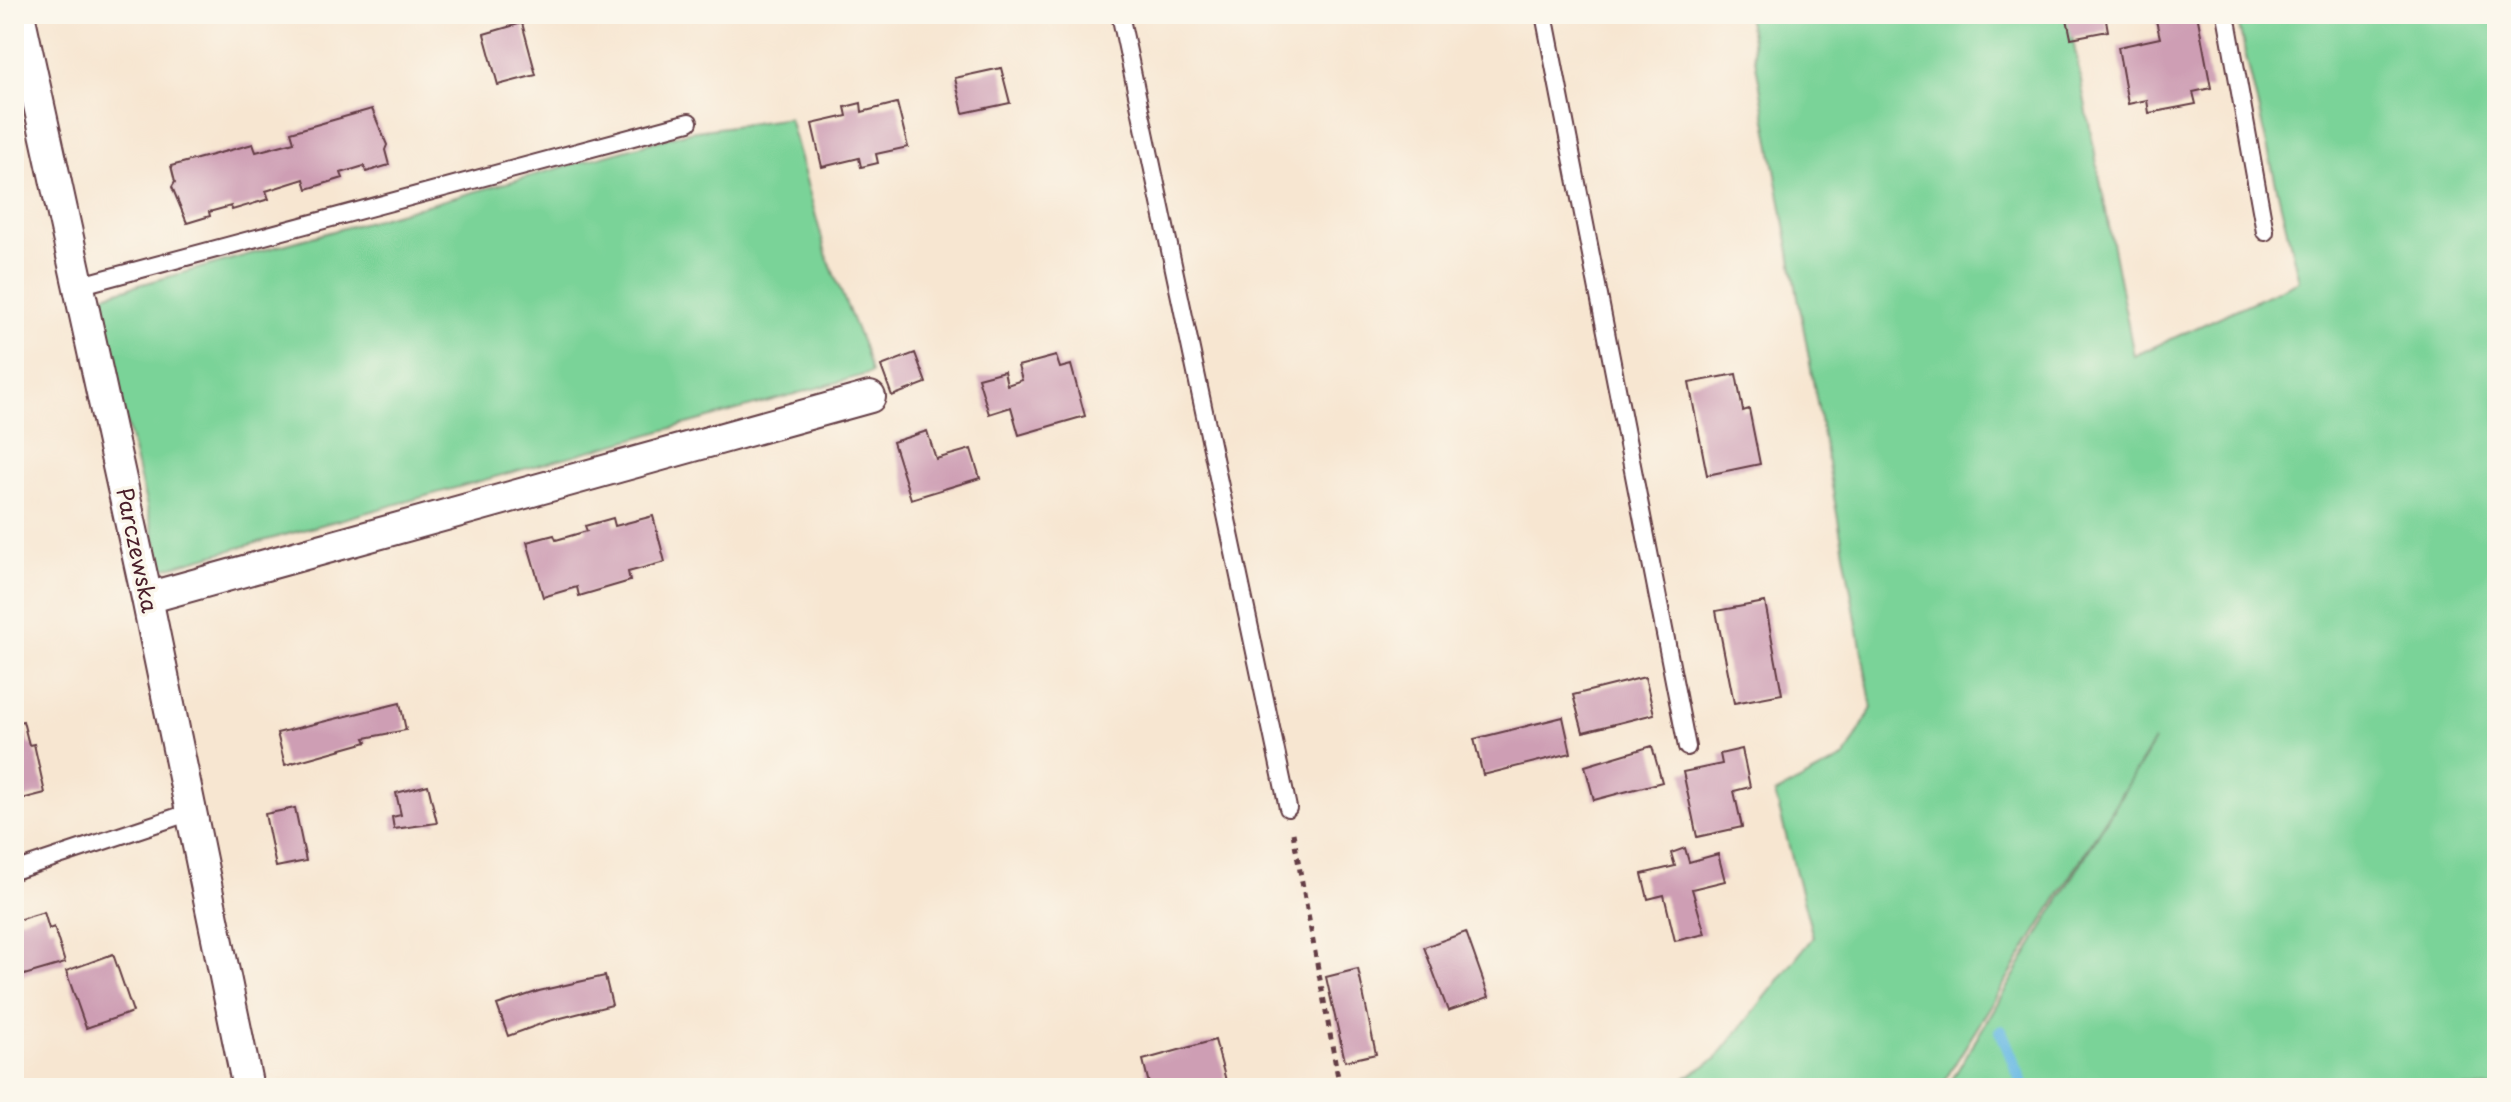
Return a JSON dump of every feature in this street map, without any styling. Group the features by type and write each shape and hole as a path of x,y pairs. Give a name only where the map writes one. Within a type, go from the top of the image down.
{"street":[{"name":"Parczewska","path":"19,14 147,598 248,1088"},
{"path":"147,598 870,397"}],"lane":[{"path":"1120,14 1288,808"},
{"path":"1544,14 1687,747"},
{"path":"2226,14 2265,232"},
{"path":"78,286 689,122"},
{"path":"14,871 191,812"}],"path":[{"path":"1288,808 1340,1088"}],"green space":[{"path":"1747,14 2068,14 2134,356 2299,281 2236,14 2497,14 2497,1088 1947,1088 2154,741 1940,1088 1669,1088 1716,1059 1813,937 1775,794 1845,757 1872,708"},
{"path":"789,118 827,257 871,373 162,569 96,297 689,132"}],"building":[{"path":"2066,14 2105,14 2108,31 2071,38"},
{"path":"2197,14 2211,88 2193,92 2196,104 2149,113 2147,100 2128,104 2118,47 2160,38 2155,16"},
{"path":"522,23 536,75 498,85 484,34"},
{"path":"1001,68 1010,103 963,113 955,78"},
{"path":"861,103 862,112 897,103 908,147 876,154 878,163 861,167 859,158 822,167 812,124 847,116 845,107"},
{"path":"372,109 387,145 385,150 389,165 366,172 364,166 341,173 343,178 307,189 304,179 266,191 269,199 232,210 231,206 209,212 210,216 187,223 172,187 175,182 171,166 253,144 256,152 294,142 291,132"},
{"path":"915,353 926,383 892,396 881,366"},
{"path":"1056,356 1060,368 1071,365 1085,416 1019,435 1011,407 989,414 978,378 1004,371 1007,385 1022,380 1018,366"},
{"path":"1736,374 1743,411 1749,409 1760,464 1707,475 1689,383"},
{"path":"927,431 936,459 971,449 980,478 911,499 893,442"},
{"path":"653,516 665,562 628,572 630,581 579,596 577,587 543,597 527,542 554,535 556,540 587,531 585,526 613,518 615,526"},
{"path":"1765,602 1782,694 1734,703 1716,611"},
{"path":"1645,677 1654,714 1583,732 1573,695"},
{"path":"400,703 406,730 365,738 367,742 285,765 277,733"},
{"path":"1563,717 1571,753 1483,775 1474,739"},
{"path":"23,721 29,745 34,744 45,793 14,801 14,723"},
{"path":"1652,746 1662,782 1594,800 1585,766"},
{"path":"1742,749 1750,787 1734,791 1742,827 1697,837 1683,772 1722,764 1720,754"},
{"path":"428,785 437,823 394,829 392,817 401,815 396,793"},
{"path":"295,808 306,861 276,867 265,814"},
{"path":"1685,848 1689,862 1718,854 1725,881 1692,889 1705,934 1675,941 1664,895 1648,899 1642,874 1675,866 1671,853"},
{"path":"44,912 49,929 54,927 65,963 14,978 14,921"},
{"path":"1466,932 1489,997 1448,1011 1424,947"},
{"path":"113,954 133,1012 86,1028 66,971"},
{"path":"1358,969 1376,1054 1345,1061 1326,977"},
{"path":"605,976 612,1005 549,1021 508,1036 497,1005 539,991"},
{"path":"1215,1040 1228,1088 1150,1088 1143,1060"},
{"path":"402,1080 404,1088 377,1088 377,1087"}],"waterway":[{"path":"2001,1031 2024,1088"}]}
